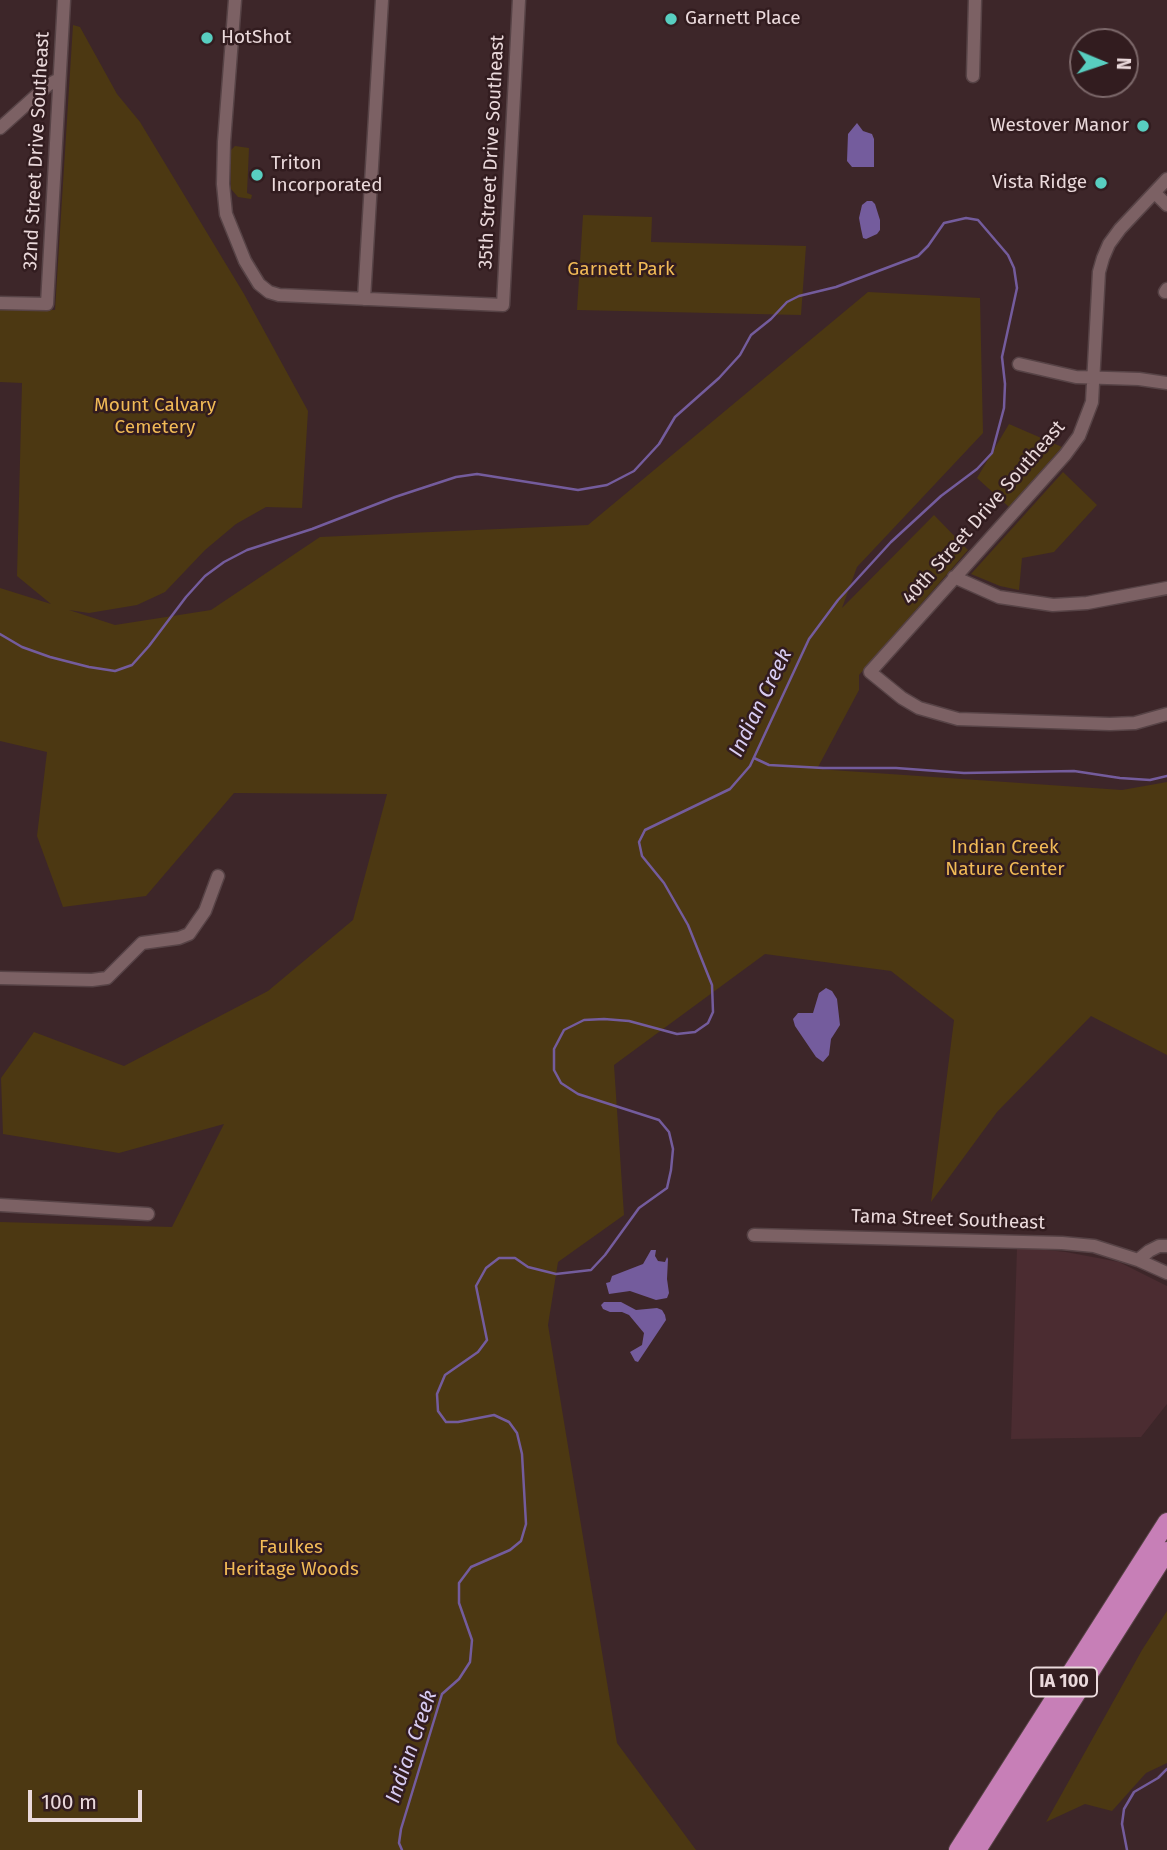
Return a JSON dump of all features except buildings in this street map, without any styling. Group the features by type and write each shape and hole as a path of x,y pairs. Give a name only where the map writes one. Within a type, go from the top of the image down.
{"highway":[{"name":"IA 100","path":"966,1848 1167,1522"},
{"name":"IA 100","path":"966,1848 1167,1551"}],"street":[{"name":"32nd Street Drive Southeast","path":"0,303 47,304 64,0"},
{"path":"235,0 223,184 226,215 245,261 259,284 269,292 279,295 363,299 382,0"},
{"name":"35th Street Drive Southeast","path":"363,299 503,305 519,0"},
{"path":"973,76 975,0"},
{"path":"0,128 48,85 60,79"},
{"name":"40th Street Drive Southeast","path":"1167,179 1120,229 1103,258 1099,272 1094,378 1089,413 1073,445 870,672 919,708 958,719 1110,724 1135,723 1167,714"},
{"path":"1155,193 1167,205"},
{"path":"1019,364 1076,377 1139,379 1167,383"},
{"path":"954,577 999,597 1054,605 1087,603 1167,588"},
{"path":"0,978 107,978 142,943 189,934 205,911 218,876"},
{"path":"0,1205 148,1214"},
{"name":"Tama Street Southeast","path":"754,1235 1062,1242 1094,1246 1138,1260 1167,1273"},
{"path":"1138,1260 1159,1246 1167,1246"}],"shaded area":[{"path":"857,123 863,131 872,134 874,139 874,167 852,167 847,161 848,134"},
{"path":"867,201 875,204 880,230 866,239 863,238 859,218 862,205"},
{"path":"826,988 832,991 837,999 840,1025 831,1039 829,1055 823,1062 816,1057 793,1019 798,1013 813,1013 819,993"},
{"path":"1017,1247 1066,1252 1119,1262 1167,1286 1167,1404 1141,1437 1011,1439"},
{"path":"651,1250 656,1250 658,1261 665,1262 667,1257 668,1259 667,1298 656,1300 630,1291 609,1294 606,1283 610,1282 612,1276 643,1264"},
{"path":"604,1302 621,1302 636,1310 657,1308 665,1315 666,1320 638,1362 630,1352 642,1345 644,1333 629,1315 603,1309 601,1305"}],"green space":[{"path":"73,25 80,27 117,94 140,122 244,294 308,411 302,508 266,507 236,524 205,550 165,592 137,605 89,613 69,610 115,625 211,610 320,537 588,525 868,292 980,298 983,433 857,567 842,608 934,515 968,550 859,675 859,690 817,769 1122,790 1167,782 1167,1055 1091,1016 997,1112 931,1202 954,1020 891,971 765,954 614,1065 624,1215 558,1262 548,1325 617,1743 696,1850 0,1850 0,1222 172,1227 224,1124 119,1153 3,1134 1,1078 34,1032 124,1066 268,991 353,920 387,794 234,793 146,896 63,907 37,836 47,752 0,741 0,588 51,604 17,576 22,383 0,382 0,308 55,310"},
{"path":"235,146 249,148 247,193 252,195 251,199 238,197 231,189 230,151"},
{"name":"Garnett Park","path":"583,215 652,217 651,242 806,246 801,315 577,310"},
{"path":"1009,424 1062,447 1009,507 977,478"},
{"path":"1063,472 1097,505 1054,552 1022,558 1019,590 1000,586 971,574"},
{"path":"1167,1611 1167,1763 1146,1773 1112,1811 1085,1804 1046,1822 1142,1650"}],"waterway":[{"name":"Indian Creek","path":"0,634 22,647 89,667 115,671 132,665 205,576 247,550 456,477 477,474 578,490 607,485 634,471 659,444 675,417 719,378 740,355 751,335 787,302 918,256 944,223 966,218 978,220 1008,255 1014,268 1017,288 1002,357 1004,408 992,453 891,542 838,600 809,639 750,766 730,789 645,830 639,842 642,856 664,883 688,925 712,985 713,1012 708,1023 695,1032 677,1034 629,1021 584,1020 564,1030 554,1049 554,1070 561,1083 578,1094 659,1120 669,1132 673,1149 671,1170 667,1188 639,1208 591,1270 556,1274 528,1267 515,1258 499,1258 486,1268 476,1286 487,1340 478,1352 445,1375 437,1394 438,1411 446,1422 494,1415 509,1422 517,1433 522,1454 526,1524 521,1541 510,1550 471,1567 459,1583 459,1603 472,1640 470,1662 459,1679 442,1694 401,1829 399,1843 402,1850"},
{"path":"754,758 769,765 823,768 896,768 964,773 1074,771 1150,780 1167,776"},
{"name":"Indian Creek","path":"1127,1850 1122,1824 1124,1809 1134,1792 1158,1778 1167,1769"}],"place":[{"name":"Garnett Place","path":"671,19"},
{"name":"HotShot","path":"207,38"},
{"name":"Westover Manor","path":"1143,126"},
{"name":"Triton Incorporated","path":"257,175"},
{"name":"Vista Ridge","path":"1101,183"}],"park label":[{"name":"Mount Calvary Cemetery","path":"155,417"},
{"name":"Indian Creek Nature Center","path":"1005,859"},
{"name":"Faulkes Heritage Woods","path":"291,1559"}]}
